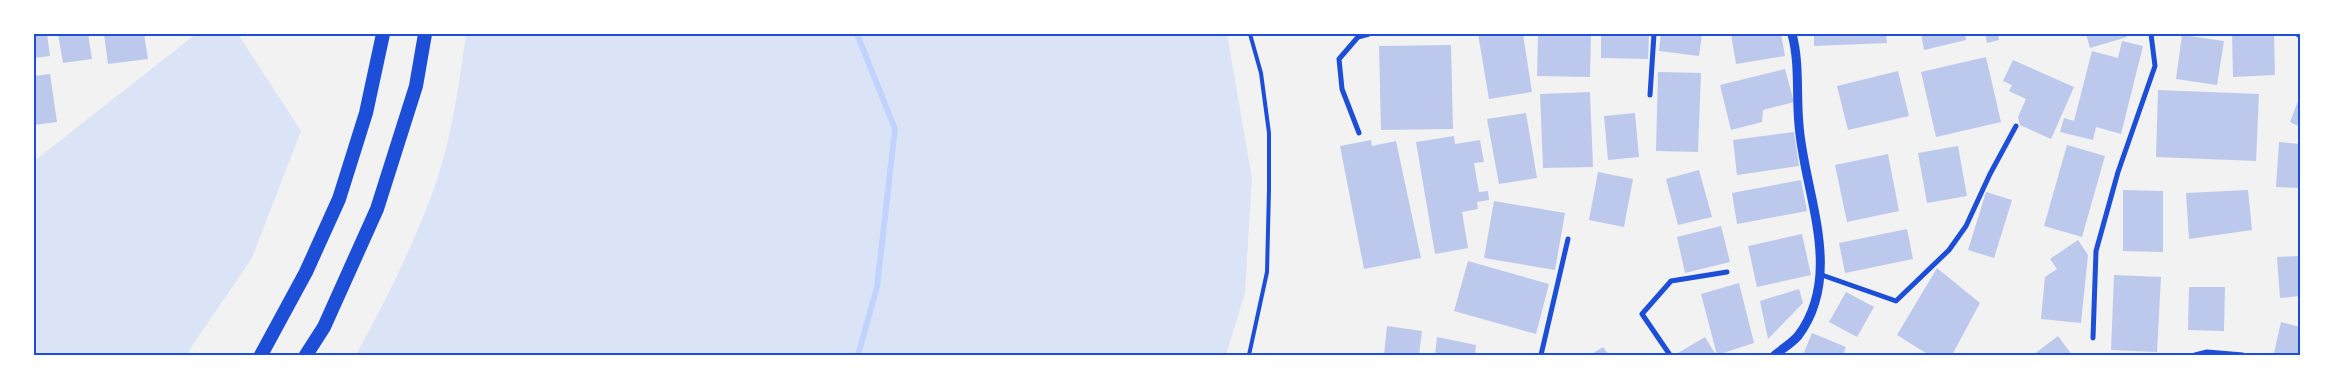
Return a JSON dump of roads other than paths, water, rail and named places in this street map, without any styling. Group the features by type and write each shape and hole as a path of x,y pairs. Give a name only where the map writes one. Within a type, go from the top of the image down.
{"highway":[{"path":"261,355 306,272 339,199 366,114 383,34"},
{"path":"306,355 324,327 378,209 416,86 425,34"}],"street":[{"path":"1359,133 1342,89 1339,59 1358,37 1369,34"},
{"path":"1650,96 1654,34"},
{"path":"1775,355 1782,352 1798,336 1815,304 1821,258 1817,221 1798,123 1797,62 1792,34"},
{"path":"2093,338 2096,251 2118,172 2154,66 2150,34"},
{"path":"1819,274 1896,301 1949,250 1966,226 1990,174 2016,126"},
{"path":"1541,355 1568,239"},
{"path":"1670,355 1642,314 1671,281 1727,272"},
{"path":"2195,355 2207,352 2243,355"}],"lane":[{"path":"1249,355 1267,272 1269,188 1269,133 1262,81 1250,34"}],"waterway":[{"path":"857,34 895,129 877,287 858,355"}]}
